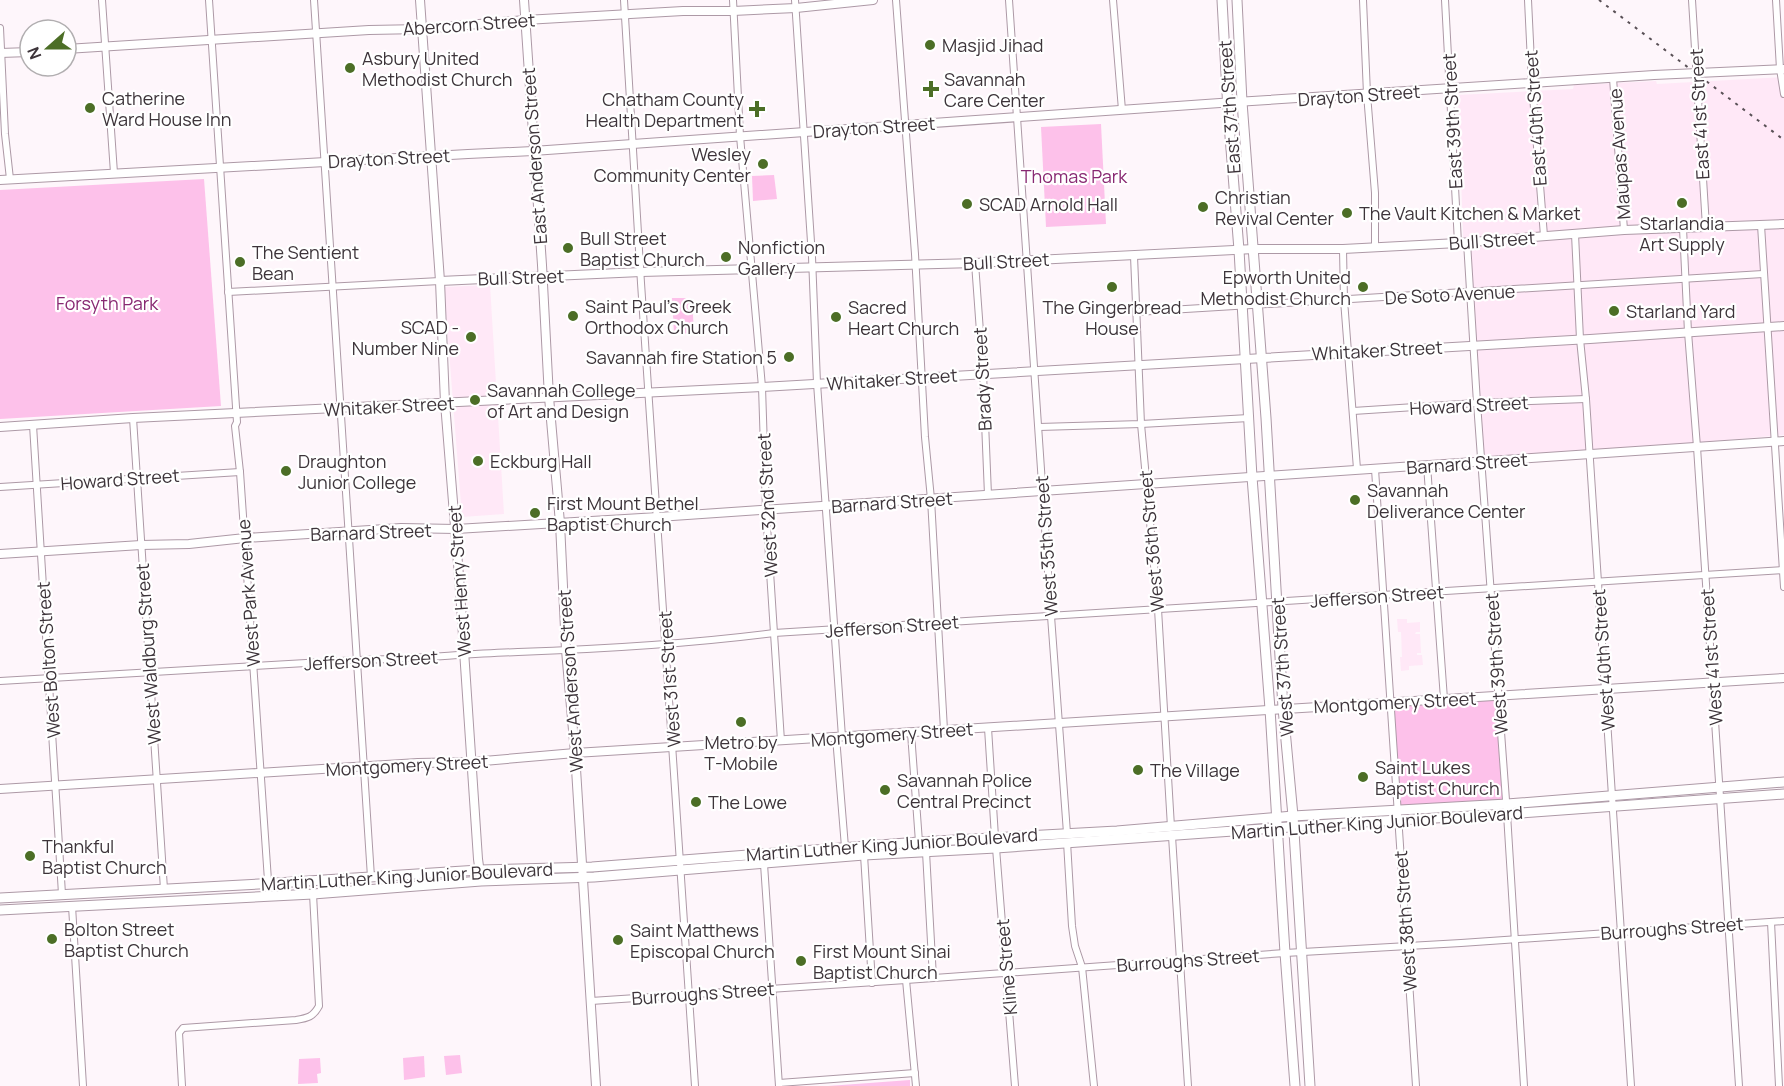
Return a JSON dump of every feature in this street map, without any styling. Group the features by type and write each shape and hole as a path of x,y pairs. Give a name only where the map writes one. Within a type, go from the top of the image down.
{"main road":[{"name":"West Henry Street","path":"420,0 440,281 446,403 481,881"},
{"name":"East Anderson Street","path":"524,0 543,276"},
{"name":"Abercorn Street","path":"78,49 422,29 683,10 734,11 796,4 873,0"},
{"name":"East 37th Street","path":"1222,0 1227,103 1239,250"},
{"name":"East 37th Street","path":"1238,0 1242,102 1254,249"},
{"path":"1,53 18,52"},
{"name":"Drayton Street","path":"0,180 533,151 906,124 1782,69"},
{"name":"Bull Street","path":"440,281 641,272 975,263 1254,249 1343,249 1624,230 1784,224"},
{"name":"West 37th Street","path":"1254,249 1310,1086"},
{"name":"West 37th Street","path":"1239,250 1252,477 1295,1086"},
{"name":"West Anderson Street","path":"543,276 549,397 560,523 566,651 575,753 596,1086"},
{"name":"Whitaker Street","path":"0,427 133,418 817,384 1784,326"},
{"name":"Barnard Street","path":"0,554 189,544 401,528 456,529 658,517 1779,442"},
{"name":"Montgomery Street","path":"0,789 472,762 575,753 1784,678"},
{"name":"Martin Luther King Junior Boulevard","path":"1507,809 1611,795 1784,782"},
{"name":"Martin Luther King Junior Boulevard","path":"0,910 313,894 681,864 844,847 995,837 1067,837 1171,832 1399,815 1612,806 1784,794"},
{"name":"Martin Luther King Junior Boulevard","path":"681,864 764,864 864,855 996,848 1067,837"},
{"name":"Martin Luther King Junior Boulevard","path":"0,898 480,870 582,872"}],"street":[{"path":"102,0 114,173"},
{"name":"West Park Avenue","path":"209,0 237,414 235,426 245,538 269,895"},
{"path":"314,0 371,877"},
{"name":"West 31st Street","path":"624,0 695,1086"},
{"name":"West 32nd Street","path":"733,0 740,136 762,387 766,510 781,741"},
{"path":"896,0 931,499 944,730"},
{"name":"West 35th Street","path":"1009,0 1072,926 1075,946 1082,967 1094,1086"},
{"path":"1113,0 1122,110"},
{"path":"1363,0 1367,94 1375,193 1375,246"},
{"name":"East 39th Street","path":"1445,0 1458,243"},
{"name":"East 40th Street","path":"1527,0 1544,236"},
{"name":"East 41st Street","path":"1692,0 1706,227"},
{"path":"1776,0 1784,94"},
{"path":"796,4 817,384 835,630 844,847"},
{"path":"0,28 5,134 10,179"},
{"name":"Maupas Avenue","path":"1613,78 1624,230"},
{"path":"1761,225 1767,327 1779,442 1784,586"},
{"name":"West 41st Street","path":"1683,228 1739,1086"},
{"name":"West 40th Street","path":"1575,234 1580,339 1586,399 1631,1086"},
{"name":"West 39th Street","path":"1467,242 1524,1086"},
{"path":"1343,249 1344,300 1357,469"},
{"name":"West 36th Street","path":"1134,256 1138,364 1146,485 1158,609 1188,1086"},
{"name":"Brady Street","path":"975,263 983,373 988,495"},
{"name":"De Soto Avenue","path":"1136,312 1764,274"},
{"name":"Bull Street","path":"228,288 333,287 440,281"},
{"name":"Howard Street","path":"1353,411 1586,399"},
{"name":"West Waldburg Street","path":"133,418 164,889"},
{"path":"1039,428 1250,418"},
{"name":"West Bolton Street","path":"33,425 62,894"},
{"path":"1427,465 1444,699"},
{"name":"West 38th Street","path":"1375,469 1416,1086"},
{"name":"Howard Street","path":"0,487 240,472"},
{"name":"Jefferson Street","path":"0,681 358,660 566,651 722,640 774,633 1783,570"},
{"path":"988,728 995,837"},
{"path":"911,733 919,842"},
{"name":"Kline Street","path":"996,848 1015,1086"},
{"path":"927,852 933,978"},
{"path":"864,855 872,982"},
{"path":"764,864 779,1084 915,1073"},
{"path":"182,1086 178,1033 183,1028 297,1020 314,1014 319,1006 313,894"},
{"path":"72,906 84,1086"},
{"name":"Burroughs Street","path":"591,1001 1784,921"},
{"path":"1771,922 1779,1086"},
{"path":"906,980 916,1086"}],"shaded area":[{"path":"1784,77 1784,435 1482,462 1463,233 1458,95 1573,89 1574,85 1656,81 1657,84"},
{"name":"Savannah College of Art and Design","path":"490,285 504,514 462,517 444,287"},
{"path":"1397,619 1407,619 1407,623 1420,622 1420,632 1415,634 1420,634 1421,653 1417,655 1422,655 1423,665 1409,666 1409,670 1401,671 1401,632 1398,632"}],"green space":[{"name":"Thomas Park","path":"1101,124 1106,224 1046,227 1041,127"},
{"path":"774,175 777,199 753,201 752,176"},
{"name":"Forsyth Park","path":"204,179 221,406 0,419 0,190"},
{"path":"672,298 692,298 694,333 674,334"},
{"path":"1495,698 1503,808 1400,814 1393,704"},
{"path":"460,1055 462,1073 446,1075 444,1056"},
{"path":"424,1056 425,1077 404,1080 403,1058"},
{"path":"320,1058 321,1073 317,1074 318,1083 298,1084 299,1059"},
{"path":"910,1080 910,1086 828,1086"}],"railway":[{"path":"1599,0 1784,140"}],"place":[{"name":"Masjid Jihad","path":"930,45"},
{"name":"Asbury United Methodist Church","path":"350,68"},
{"name":"Savannah Care Center","path":"931,89"},
{"name":"Catherine Ward House Inn","path":"90,108"},
{"name":"Chatham County Health Department","path":"757,109"},
{"name":"Wesley Community Center","path":"763,164"},
{"name":"Starlandia Art Supply","path":"1682,203"},
{"name":"SCAD Arnold Hall","path":"967,204"},
{"name":"Christian Revival Center","path":"1203,207"},
{"name":"The Vault Kitchen & Market","path":"1347,213"},
{"name":"Bull Street Baptist Church","path":"568,248"},
{"name":"Nonfiction Gallery","path":"726,257"},
{"name":"The Sentient Bean","path":"240,262"},
{"name":"The Gingerbread House","path":"1112,287"},
{"name":"Epworth United Methodist Church","path":"1363,287"},
{"name":"Starland Yard","path":"1614,311"},
{"name":"Saint Paul's Greek Orthodox Church","path":"573,316"},
{"name":"Sacred Heart Church","path":"836,317"},
{"name":"SCAD - Number Nine","path":"471,337"},
{"name":"Savannah fire Station 5","path":"789,357"},
{"name":"Savannah College of Art and Design","path":"475,400"},
{"name":"Eckburg Hall","path":"478,461"},
{"name":"Draughton Junior College","path":"286,471"},
{"name":"Savannah Deliverance Center","path":"1355,500"},
{"name":"First Mount Bethel Baptist Church","path":"535,513"},
{"name":"Metro by T-Mobile","path":"741,722"},
{"name":"The Village","path":"1138,770"},
{"name":"Saint Lukes Baptist Church","path":"1363,777"},
{"name":"Savannah Police Central Precinct","path":"885,790"},
{"name":"The Lowe","path":"696,802"},
{"name":"Thankful Baptist Church","path":"30,856"},
{"name":"Bolton Street Baptist Church","path":"52,939"},
{"name":"Saint Matthews Episcopal Church","path":"618,940"},
{"name":"First Mount Sinai Baptist Church","path":"801,961"}]}
